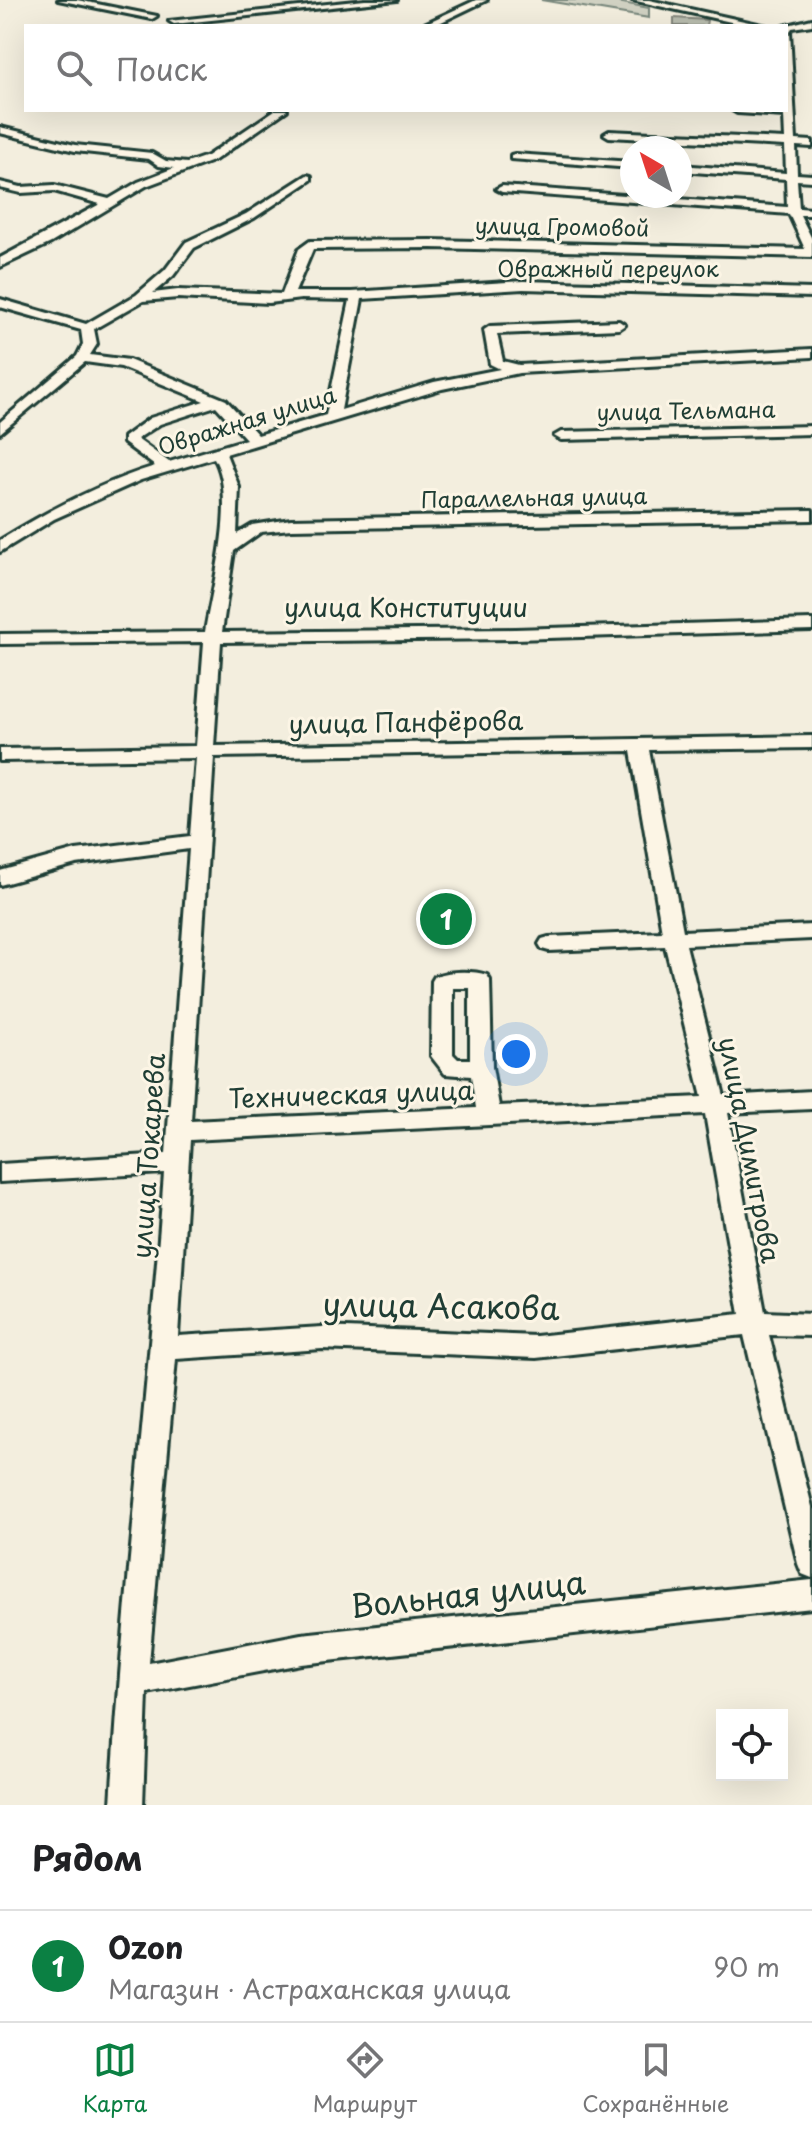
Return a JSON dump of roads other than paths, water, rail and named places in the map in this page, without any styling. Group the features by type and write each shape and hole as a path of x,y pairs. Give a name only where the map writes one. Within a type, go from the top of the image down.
{"street":[{"path":"62,0 148,11 189,24"},
{"path":"277,11 275,7 284,0"},
{"path":"174,21 393,0"},
{"path":"429,24 483,0"},
{"path":"636,0 752,24"},
{"path":"788,28 812,22"},
{"path":"788,31 812,36"},
{"path":"788,94 793,211 812,252"},
{"path":"0,263 142,184 227,149 279,112"},
{"path":"772,112 790,113"},
{"path":"0,130 75,148 152,156 163,164 188,167"},
{"path":"609,134 812,144"},
{"path":"515,157 620,164"},
{"path":"692,169 812,178"},
{"path":"0,303 87,328 140,298 169,273 190,245 250,216 307,178"},
{"path":"0,185 21,190 54,188 111,203"},
{"path":"502,189 812,212"},
{"name":"улица Громовой","path":"287,297 305,249 310,245 447,244 812,252"},
{"name":"Овражный переулок","path":"140,298 178,294 257,299 354,296 523,285 812,293"},
{"path":"332,418 354,296"},
{"path":"519,369 497,364 490,330 619,325"},
{"path":"0,429 82,358 90,344 87,328"},
{"name":"Овражная улица","path":"0,547 49,516 102,491 255,440 439,385 519,369 812,353"},
{"path":"82,358 124,363 217,402 255,440"},
{"path":"167,468 129,440 132,433 176,413 217,402"},
{"name":"улица Тельмана","path":"561,436 812,430"},
{"name":"улица Токарева","path":"127,1805 133,1681 164,1348 213,636 231,530 230,470 218,453"},
{"name":"Параллельная улица","path":"226,551 246,532 291,524 812,515"},
{"name":"улица Конституции","path":"0,639 515,634 812,625"},
{"name":"улица Панфёрова","path":"0,755 812,742"},
{"name":"улица Димитрова","path":"639,745 674,939 715,1104 754,1323 812,1564"},
{"path":"0,878 76,857 197,841"},
{"path":"549,944 812,932"},
{"path":"481,1067 489,1117"},
{"name":"Техническая улица","path":"179,1131 812,1100"},
{"path":"0,1173 177,1163"},
{"name":"улица Асакова","path":"164,1348 322,1338 536,1347 754,1323 812,1325"},
{"name":"Вольная улица","path":"133,1681 301,1649 812,1594"}],"place":[{"name":"Ozon","path":"446,919"}]}
